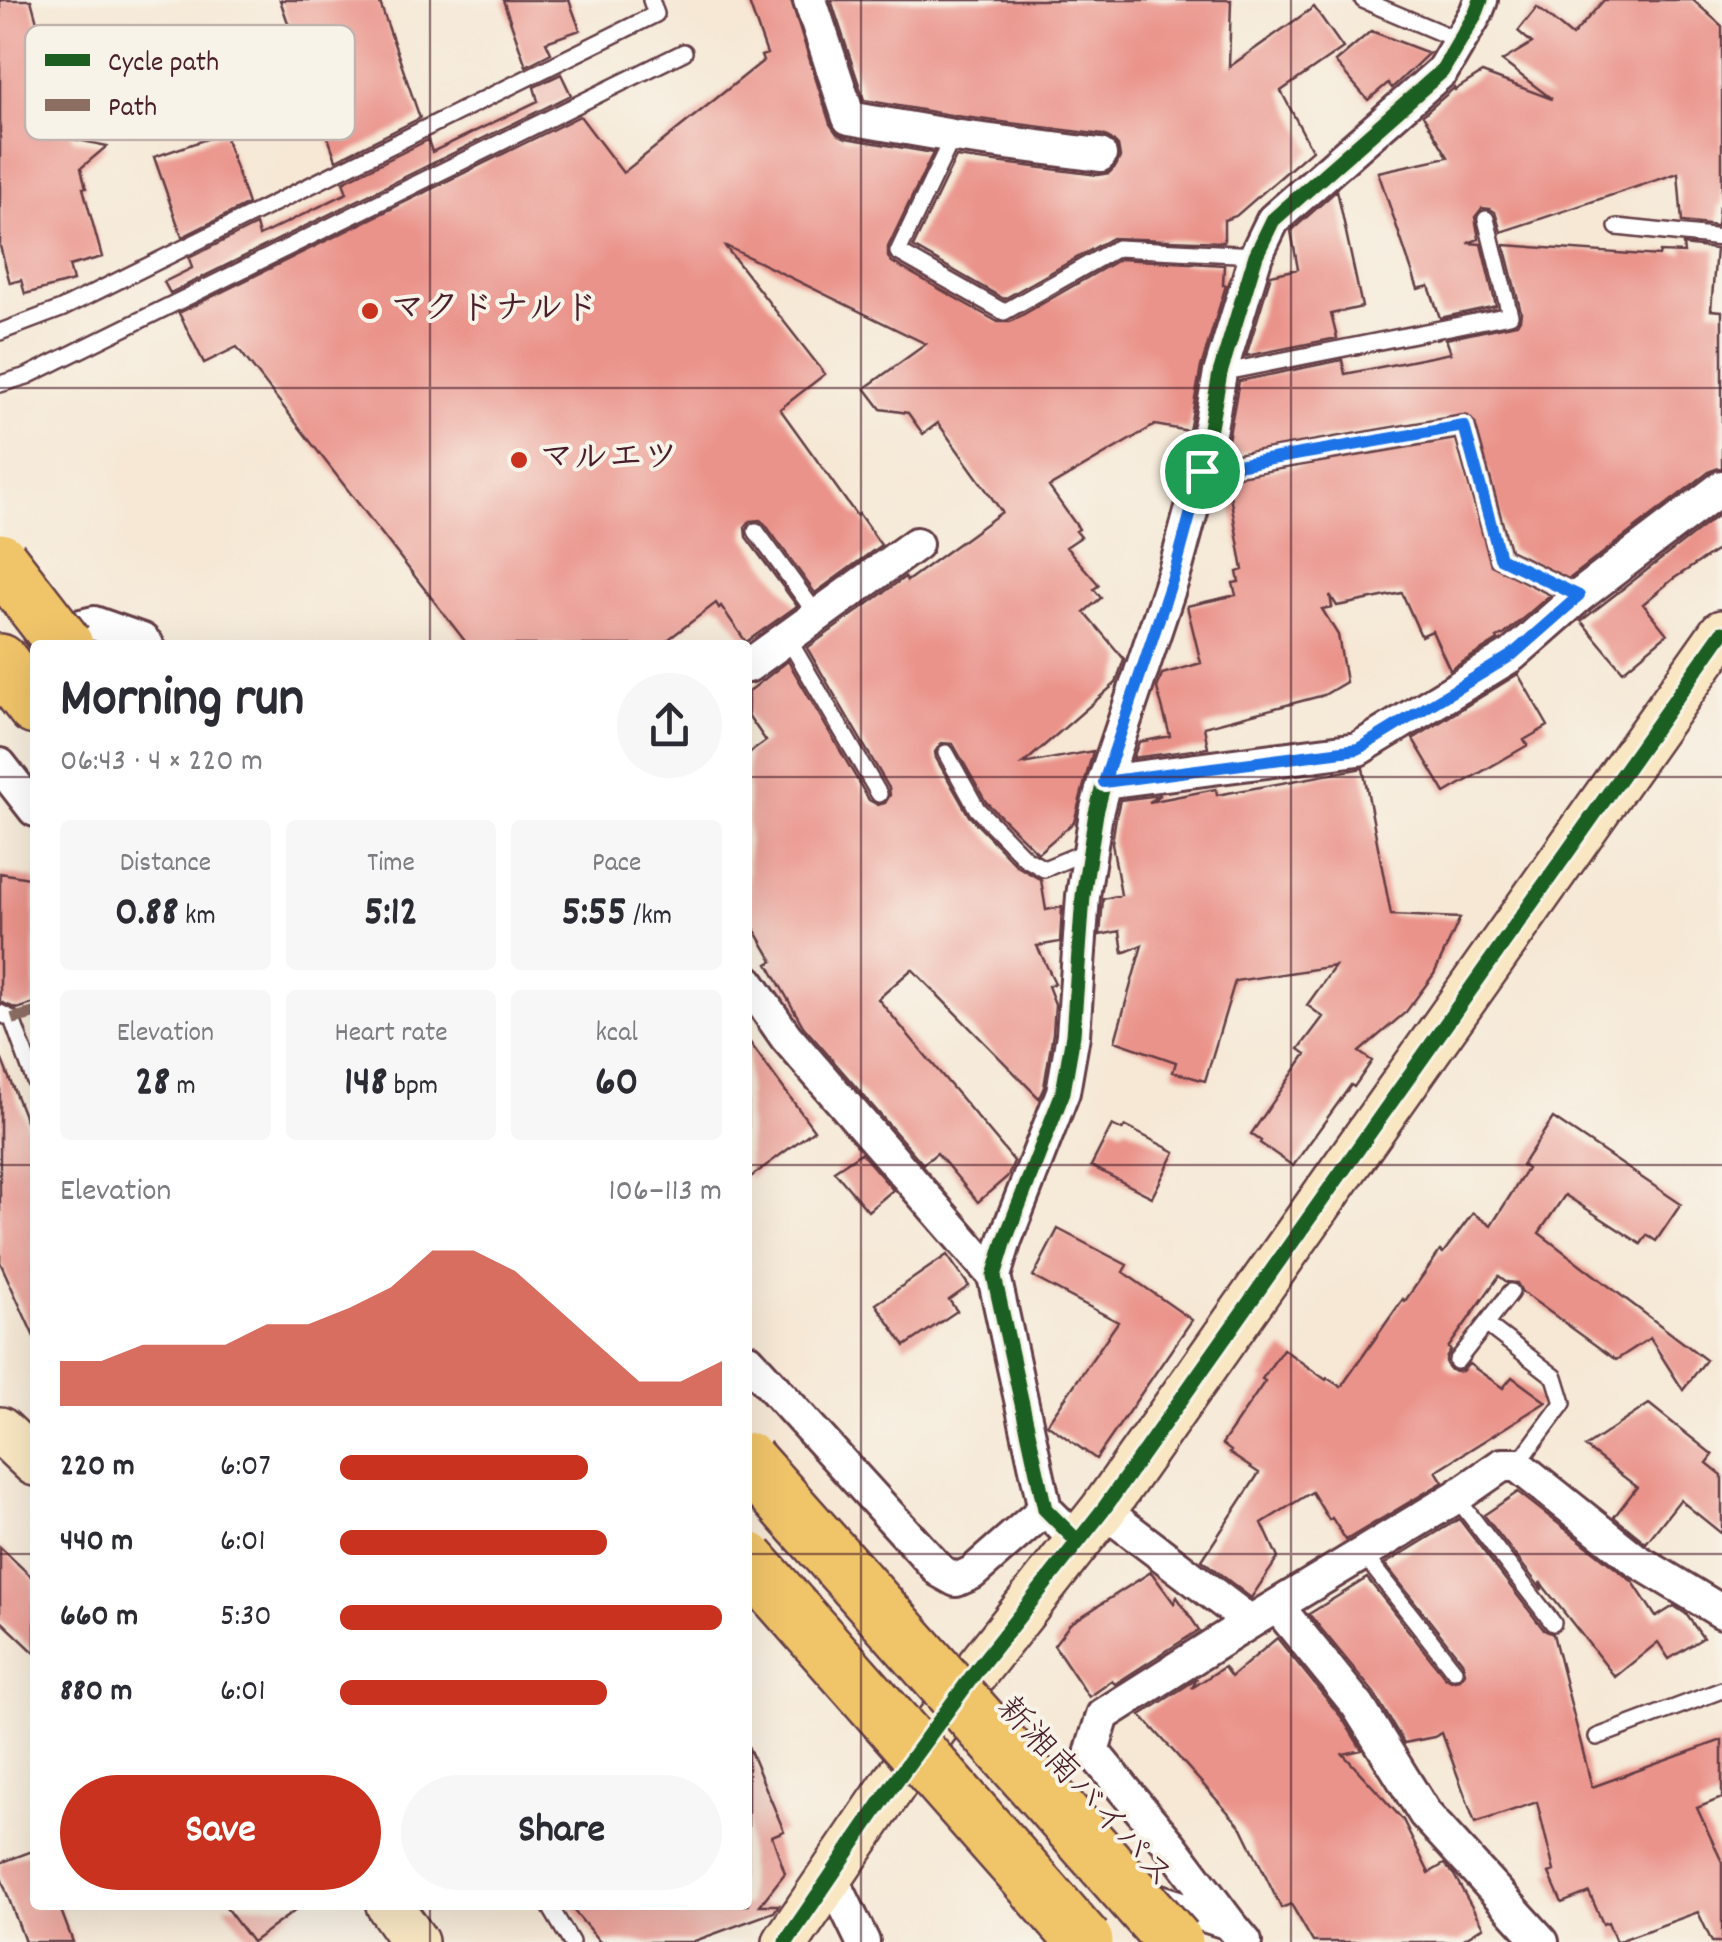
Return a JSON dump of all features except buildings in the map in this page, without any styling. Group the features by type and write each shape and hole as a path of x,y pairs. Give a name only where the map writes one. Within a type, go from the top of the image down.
{"highway":[{"path":"0,561 32,640"},
{"name":"新湘南バイパス","path":"752,1466 1175,1942"},
{"path":"752,1565 1086,1942"}],"street":[{"path":"810,0 849,118 1100,155"},
{"path":"994,1276 1063,1092 1073,1035 1083,896 1104,782 1175,571 1202,471 1220,373 1256,255 1273,220 1442,71 1481,0"},
{"path":"1104,782 1358,749 1512,655 1579,596 1722,487"},
{"path":"752,663 916,544"},
{"path":"54,640 94,623 142,640"},
{"path":"786,1942 979,1667 1091,1526 1722,632"},
{"path":"0,765 30,804"},
{"path":"752,988 786,1036 994,1276 1045,1509"},
{"path":"752,1364 940,1571 956,1580 972,1573 1045,1509"},
{"path":"1237,1933 1092,1751 1103,1714 1502,1466 1517,1465 1636,1560 1722,1612"},
{"path":"1045,1509 1091,1526 1264,1614 1358,1706 1424,1814 1542,1942"},
{"path":"752,1590 800,1594"},
{"path":"831,1876 863,1942"},
{"path":"1099,1881 1237,1933"},
{"path":"393,1910 415,1942"}],"lane":[{"path":"0,332 62,309 656,14 651,0"},
{"path":"1363,0 1460,41"},
{"path":"0,384 26,376 684,52"},
{"path":"953,136 898,252 1004,312 1116,248 1256,255"},
{"path":"1220,373 1510,315 1486,219"},
{"path":"1616,227 1722,238"},
{"path":"1202,471 1464,426 1500,558 1579,596"},
{"path":"756,532 817,615"},
{"path":"788,637 879,794"},
{"path":"946,753 977,809 1025,858 1044,868 1090,850"},
{"path":"0,1012 12,1018 30,1068"},
{"path":"1457,1361 1511,1292"},
{"path":"1486,1324 1556,1377 1563,1403 1517,1465"},
{"path":"1456,1498 1553,1623"},
{"path":"1363,1554 1454,1670"},
{"path":"1597,1737 1722,1690"},
{"path":"552,1910 571,1942"}],"marked path":[{"path":"12,1019 30,1014"}],"cycle path":[{"path":"1078,1542 1045,1509 994,1276 1063,1092 1073,1035 1083,896 1104,782 1175,571 1202,471 1220,373 1256,255 1273,220 1442,71 1481,0"},
{"path":"786,1942 979,1667 1103,1510 1722,633"}],"place":[{"name":"マクドナルド","path":"370,311"},
{"name":"マルエツ","path":"519,460"}],"route":[{"path":"1464,426 1500,558 1579,596 1512,655 1358,749 1104,782 1175,571 1202,471 1464,426"}]}
